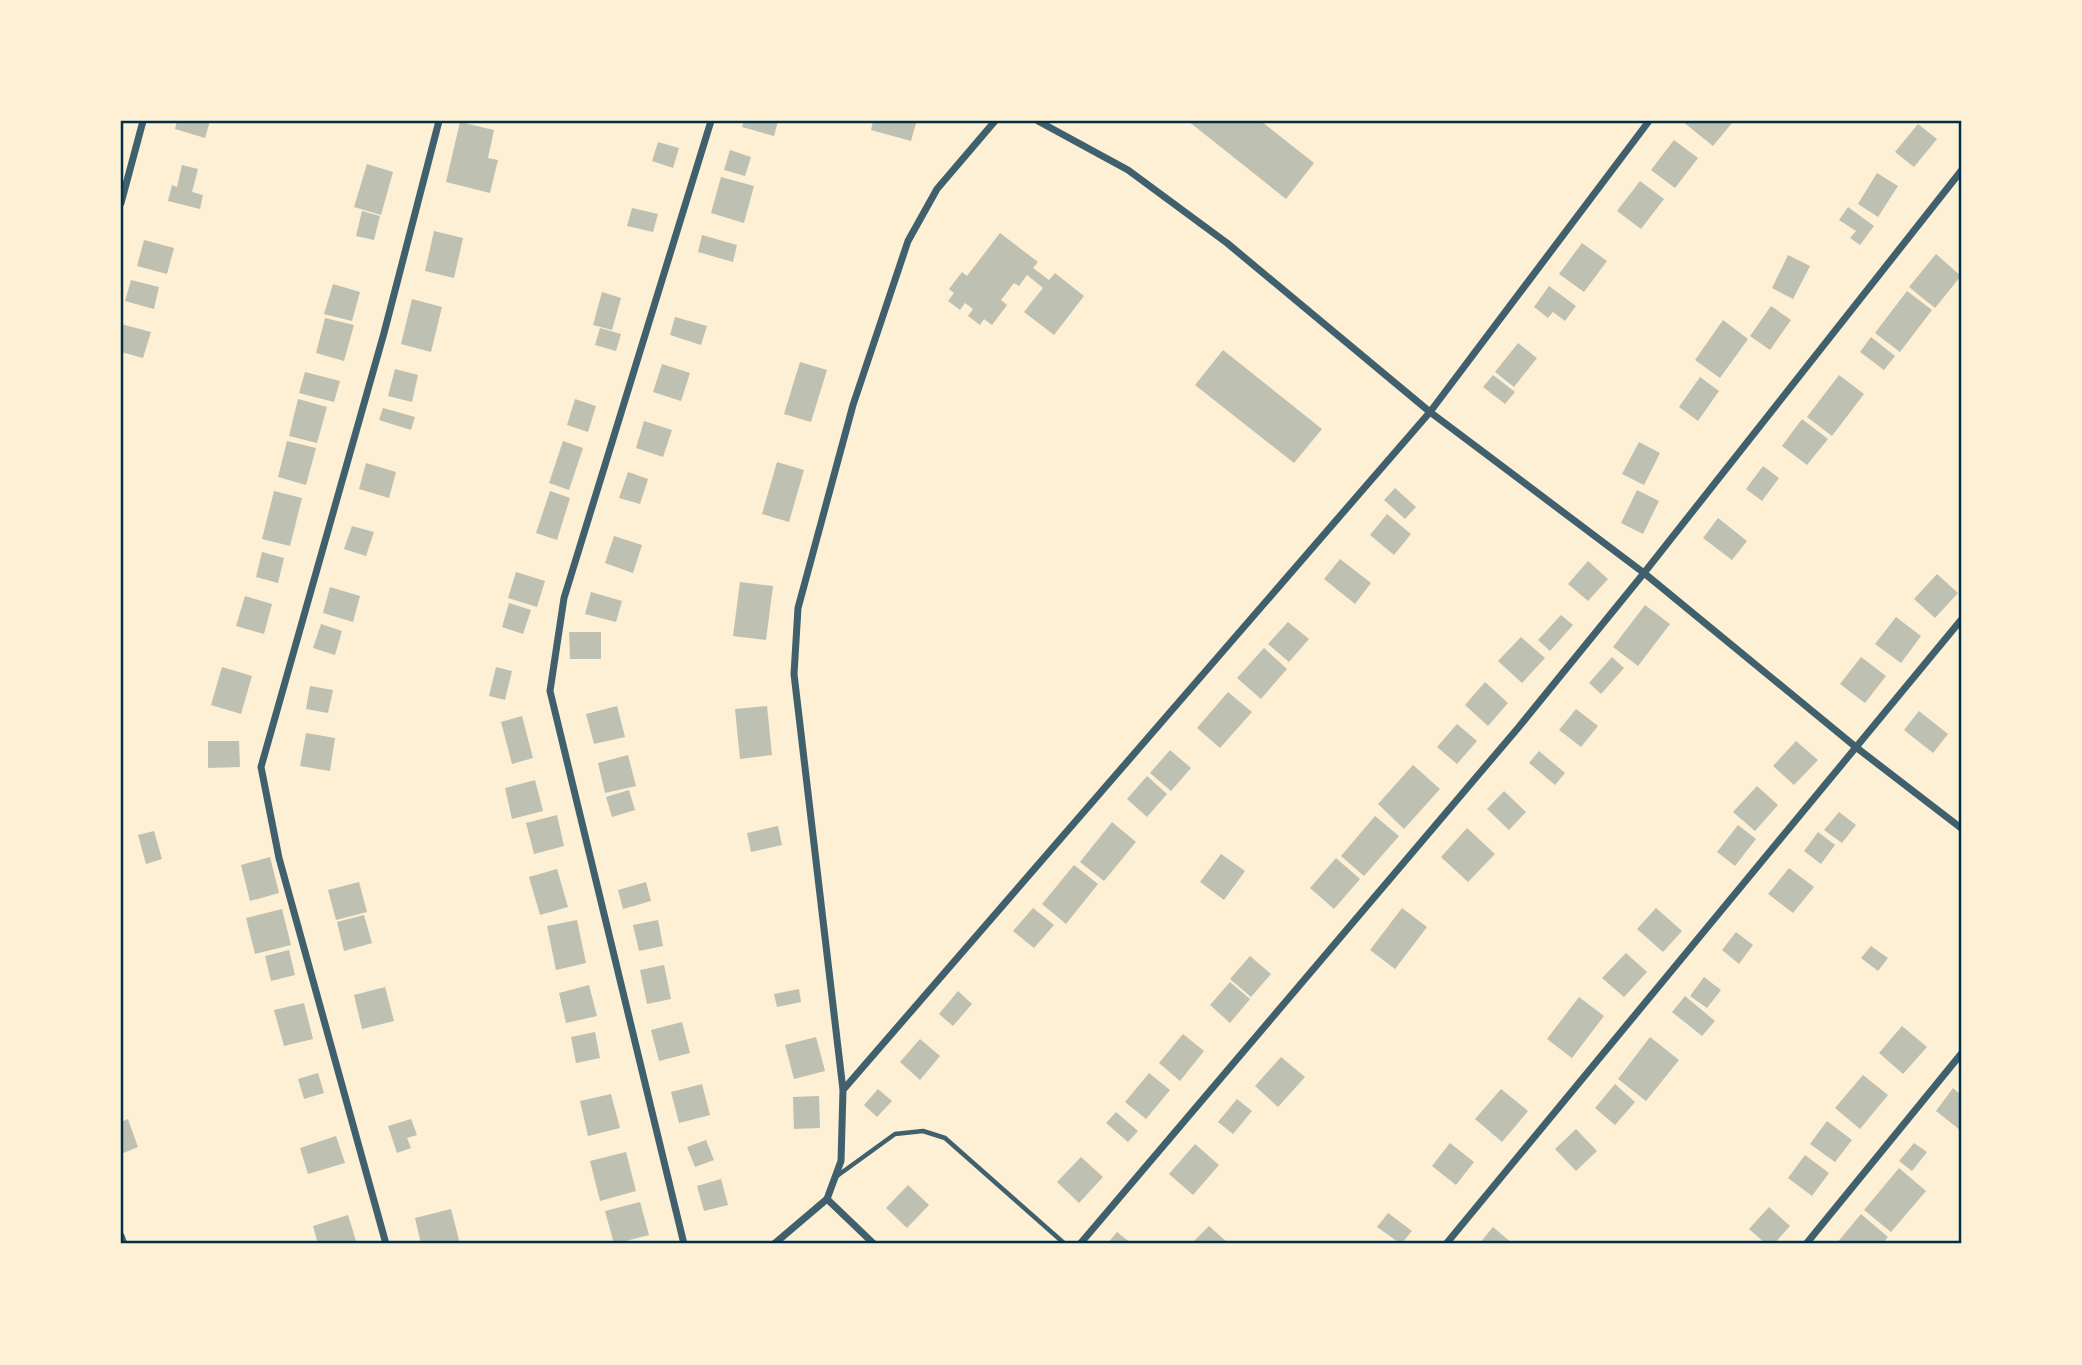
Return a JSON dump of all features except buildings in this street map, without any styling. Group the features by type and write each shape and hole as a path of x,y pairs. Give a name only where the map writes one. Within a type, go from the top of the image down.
{"street":[{"path":"121,203 142,121"},
{"path":"386,1244 279,858 261,767 384,332 439,121"},
{"path":"684,1244 550,691 564,598 711,121"},
{"path":"774,1244 827,1199 841,1161 843,1090 794,674 798,608 853,405 908,241 937,189 995,121"},
{"path":"1038,121 1128,170 1227,243 1430,412 1644,573 1857,748 1961,828"},
{"path":"843,1090 1430,412 1649,121"},
{"path":"1080,1244 1518,728 1644,573 1961,171"},
{"path":"1446,1244 1961,620"},
{"path":"1805,1244 1961,1054"},
{"path":"827,1199 874,1244"},
{"path":"121,1236 124,1244"}],"lane":[{"path":"835,1177 895,1134 923,1131 945,1138 1065,1244"}]}
